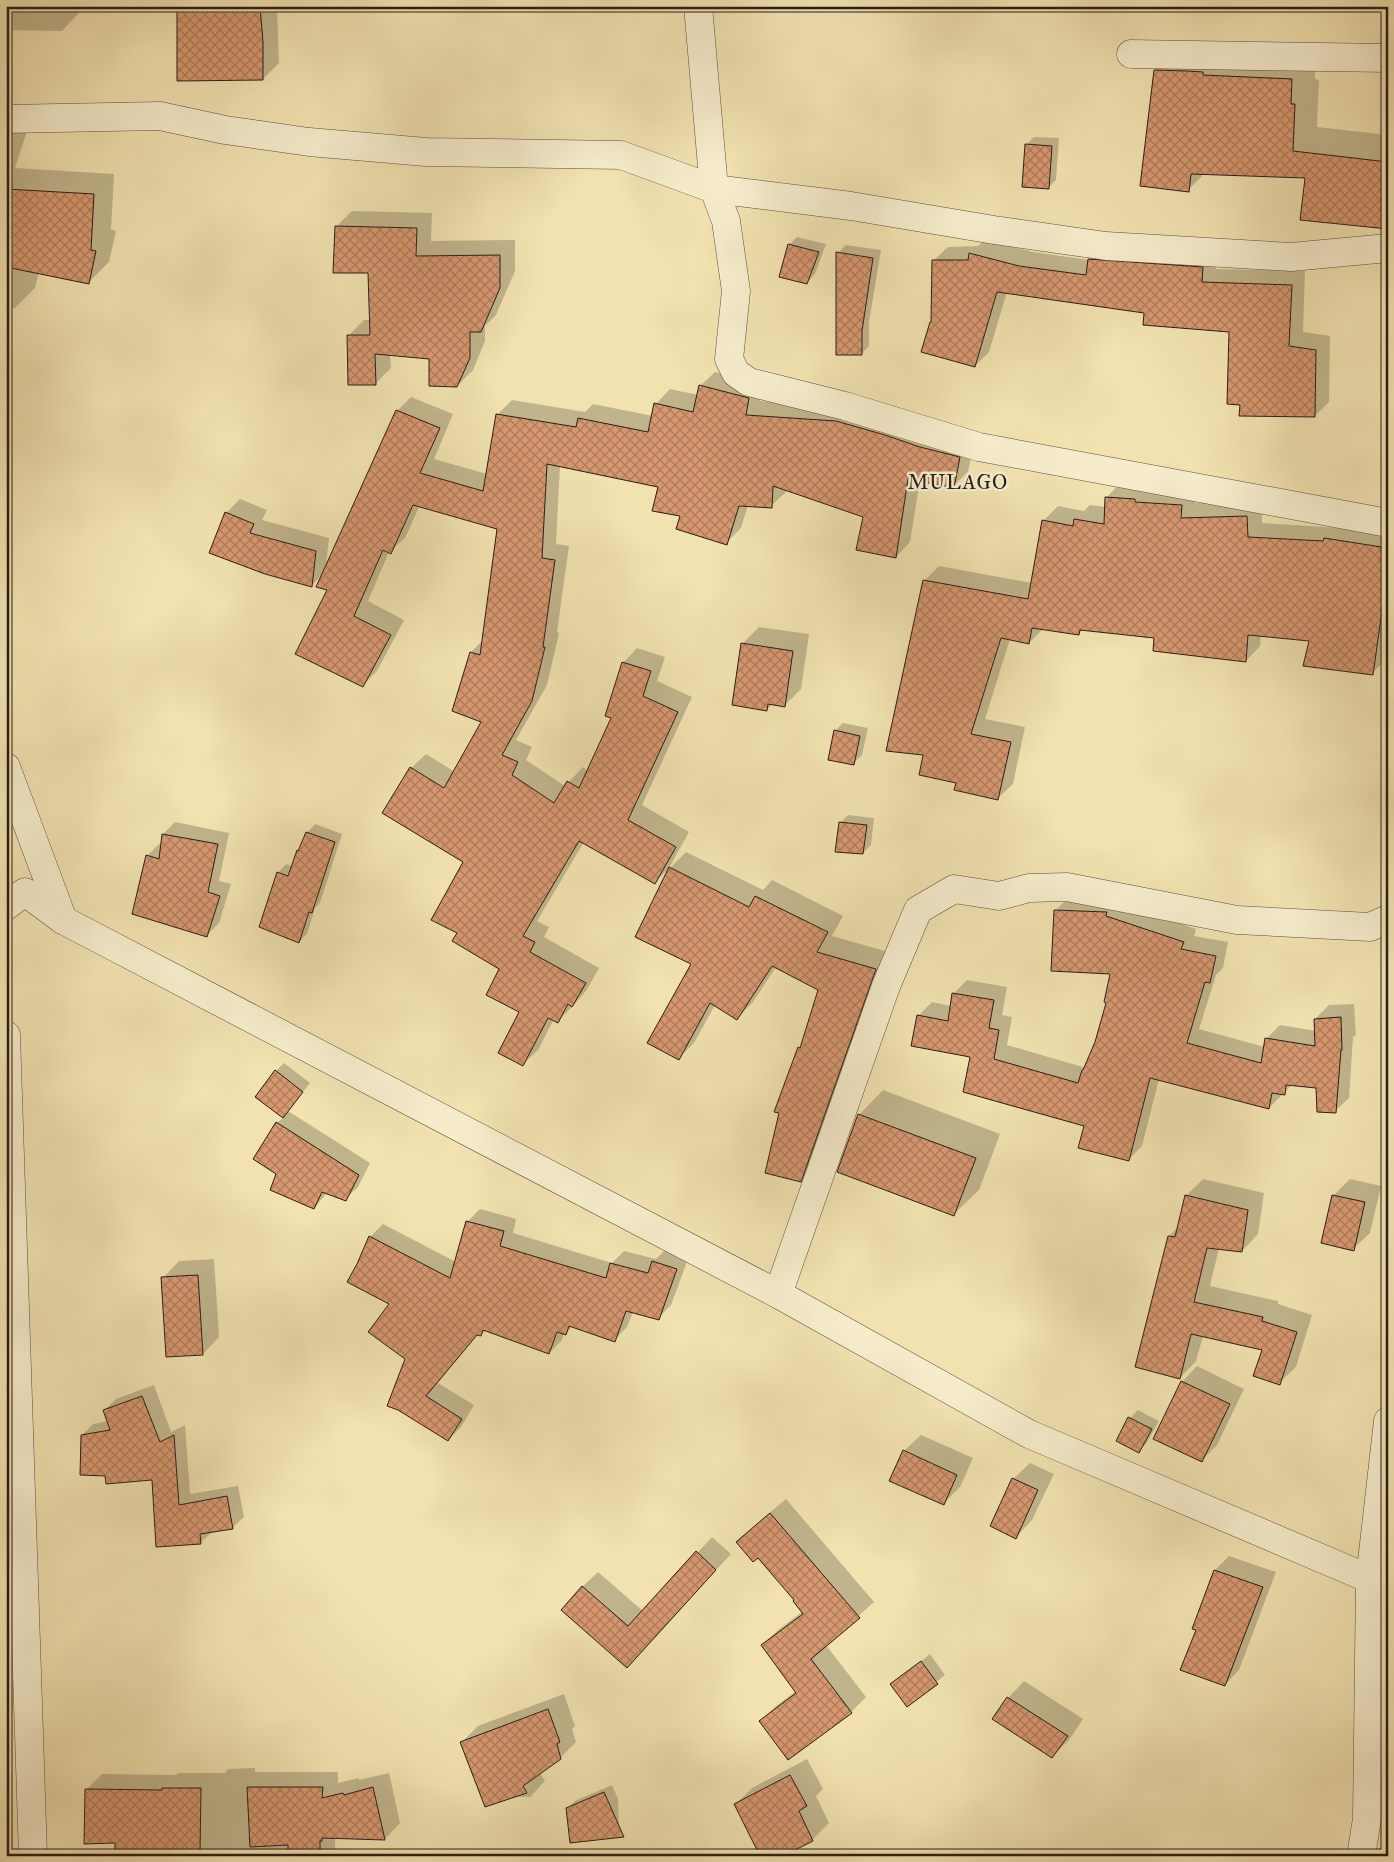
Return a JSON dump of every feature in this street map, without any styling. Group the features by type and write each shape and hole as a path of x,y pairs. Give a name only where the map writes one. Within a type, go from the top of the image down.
{"street":[{"path":"698,6 714,188 726,221 736,291 729,359 736,374 749,382 846,406 980,447 1388,523"},
{"path":"1131,54 1388,58"},
{"path":"6,119 160,116 225,130 309,142 426,152 621,155 714,188 851,206 994,230 1106,246 1291,257 1388,248"},
{"path":"6,767 63,920"},
{"path":"778,1294 886,986 918,910 954,889 999,896 1029,888 1068,887 1237,920 1370,927 1388,919"},
{"path":"6,906 25,892 63,920 778,1294 1029,1434 1370,1579"},
{"path":"6,1035 33,1856"},
{"path":"1361,1856 1367,1819 1370,1579 1388,1421"}],"building":[{"path":"177,6 260,6 263,42 263,80 177,81"},
{"path":"1154,70 1203,72 1203,75 1292,79 1291,104 1295,104 1293,151 1388,162 1388,229 1300,220 1305,178 1191,174 1189,192 1140,186"},
{"path":"1025,144 1052,146 1049,189 1022,187"},
{"path":"6,189 94,194 91,250 96,251 89,284 6,267"},
{"path":"335,226 417,228 416,256 500,255 500,288 481,332 470,332 470,358 457,387 429,386 429,359 375,354 376,385 348,385 347,335 370,335 368,273 333,273"},
{"path":"788,244 819,252 807,284 779,277"},
{"path":"836,252 873,258 862,331 862,355 836,355"},
{"path":"969,253 1019,266 1086,275 1088,259 1203,267 1202,282 1292,285 1289,346 1316,350 1315,417 1239,416 1240,405 1227,404 1229,332 1143,325 1144,313 997,292 975,367 921,352 931,322 932,260 968,260"},
{"path":"699,385 749,398 746,415 836,421 920,447 960,457 954,488 908,479 896,558 856,550 863,517 773,486 772,508 739,506 727,545 676,529 680,516 652,511 658,487 547,464 542,558 555,560 543,647 545,647 532,701 502,755 518,762 512,775 554,803 567,781 579,788 611,718 605,716 622,662 651,671 643,696 678,712 628,820 676,847 655,884 579,841 523,936 535,942 530,952 586,983 572,1007 568,1004 558,1023 548,1018 523,1066 498,1053 519,1012 486,995 499,969 452,941 457,933 431,920 463,862 382,813 410,767 444,788 481,722 452,711 470,652 480,655 497,529 413,505 391,554 383,550 354,616 391,635 363,687 295,654 327,590 316,587 396,410 440,428 420,473 483,491 496,414 576,427 578,418 648,432 654,403 693,412"},
{"path":"1105,497 1135,499 1135,502 1182,505 1181,518 1247,516 1248,537 1323,541 1324,538 1388,548 1388,568 1373,675 1303,666 1309,641 1248,635 1246,662 1153,651 1154,638 1080,630 1079,635 1032,628 1029,644 1001,638 971,734 1011,742 998,800 954,790 956,783 919,775 923,755 886,751 923,580 1028,599 1042,520 1073,526 1074,519 1104,524"},
{"path":"225,512 254,524 250,533 316,551 312,587 265,574 209,553"},
{"path":"741,643 793,651 785,707 768,704 767,711 732,705"},
{"path":"834,730 860,736 854,765 828,760"},
{"path":"839,822 867,825 863,854 835,852"},
{"path":"306,832 335,842 312,913 309,912 299,943 259,927 277,872 288,876 297,850"},
{"path":"162,834 218,844 208,892 220,896 207,937 132,914 146,855 159,859"},
{"path":"669,867 749,907 755,896 828,932 817,952 876,969 801,1182 765,1173 779,1113 774,1112 798,1047 800,1048 818,990 772,966 737,1020 710,1003 679,1060 647,1043 691,964 635,937"},
{"path":"1054,910 1107,912 1106,916 1184,942 1181,949 1216,956 1210,983 1205,982 1187,1043 1261,1063 1265,1038 1315,1046 1314,1019 1341,1017 1342,1050 1336,1113 1317,1112 1316,1088 1286,1085 1285,1095 1272,1093 1269,1109 1150,1078 1129,1161 1078,1148 1084,1126 963,1092 970,1057 911,1046 917,1015 948,1021 952,993 994,1000 989,1028 999,1030 994,1059 1078,1083 1095,1042 1106,1003 1104,1002 1110,974 1051,971"},
{"path":"275,1070 303,1092 283,1118 255,1097"},
{"path":"858,1114 976,1158 954,1216 837,1172"},
{"path":"276,1122 359,1175 346,1201 322,1192 314,1209 270,1190 276,1174 253,1159"},
{"path":"1185,1195 1248,1210 1242,1252 1207,1248 1194,1302 1263,1317 1262,1321 1297,1332 1280,1385 1253,1376 1262,1350 1191,1334 1180,1379 1135,1367 1168,1236 1175,1237"},
{"path":"1332,1195 1365,1202 1354,1251 1321,1243"},
{"path":"466,1221 504,1231 500,1246 606,1278 610,1263 648,1273 652,1261 677,1269 659,1320 626,1311 615,1342 569,1326 566,1335 557,1332 549,1354 483,1330 481,1336 477,1335 426,1396 462,1419 448,1441 398,1410 387,1406 405,1359 368,1332 389,1304 347,1282 369,1236 450,1278"},
{"path":"198,1275 203,1355 166,1357 161,1277"},
{"path":"1181,1381 1230,1404 1202,1462 1153,1439"},
{"path":"142,1396 160,1442 174,1435 179,1505 227,1496 233,1529 200,1534 201,1544 156,1547 152,1480 106,1484 105,1476 80,1475 81,1435 110,1430 103,1410"},
{"path":"1128,1417 1152,1429 1139,1453 1116,1441"},
{"path":"903,1450 957,1475 944,1505 889,1481"},
{"path":"1012,1478 1038,1490 1016,1539 990,1526"},
{"path":"770,1513 860,1618 811,1659 852,1713 788,1760 759,1721 796,1693 761,1645 803,1614 794,1600 758,1558 753,1562 736,1542"},
{"path":"696,1551 716,1570 627,1668 561,1610 582,1586 628,1626"},
{"path":"1214,1570 1263,1587 1225,1686 1180,1670 1196,1630 1192,1629"},
{"path":"921,1661 938,1684 907,1707 890,1684"},
{"path":"1007,1697 1068,1736 1052,1758 992,1719"},
{"path":"548,1709 560,1742 557,1744 561,1759 523,1786 527,1793 485,1807 460,1742"},
{"path":"790,1775 807,1806 799,1811 813,1841 783,1856 760,1856 734,1804"},
{"path":"247,1787 323,1787 322,1798 343,1793 344,1795 373,1787 385,1840 322,1838 322,1841 320,1841 320,1856 288,1856 288,1845 250,1847"},
{"path":"162,1788 201,1788 200,1852 155,1851 155,1856 115,1856 115,1843 84,1844 85,1789 162,1790"},
{"path":"604,1792 624,1837 570,1843 566,1808"}],"district":[{"name":"MULAGO","path":"958,482"}]}
